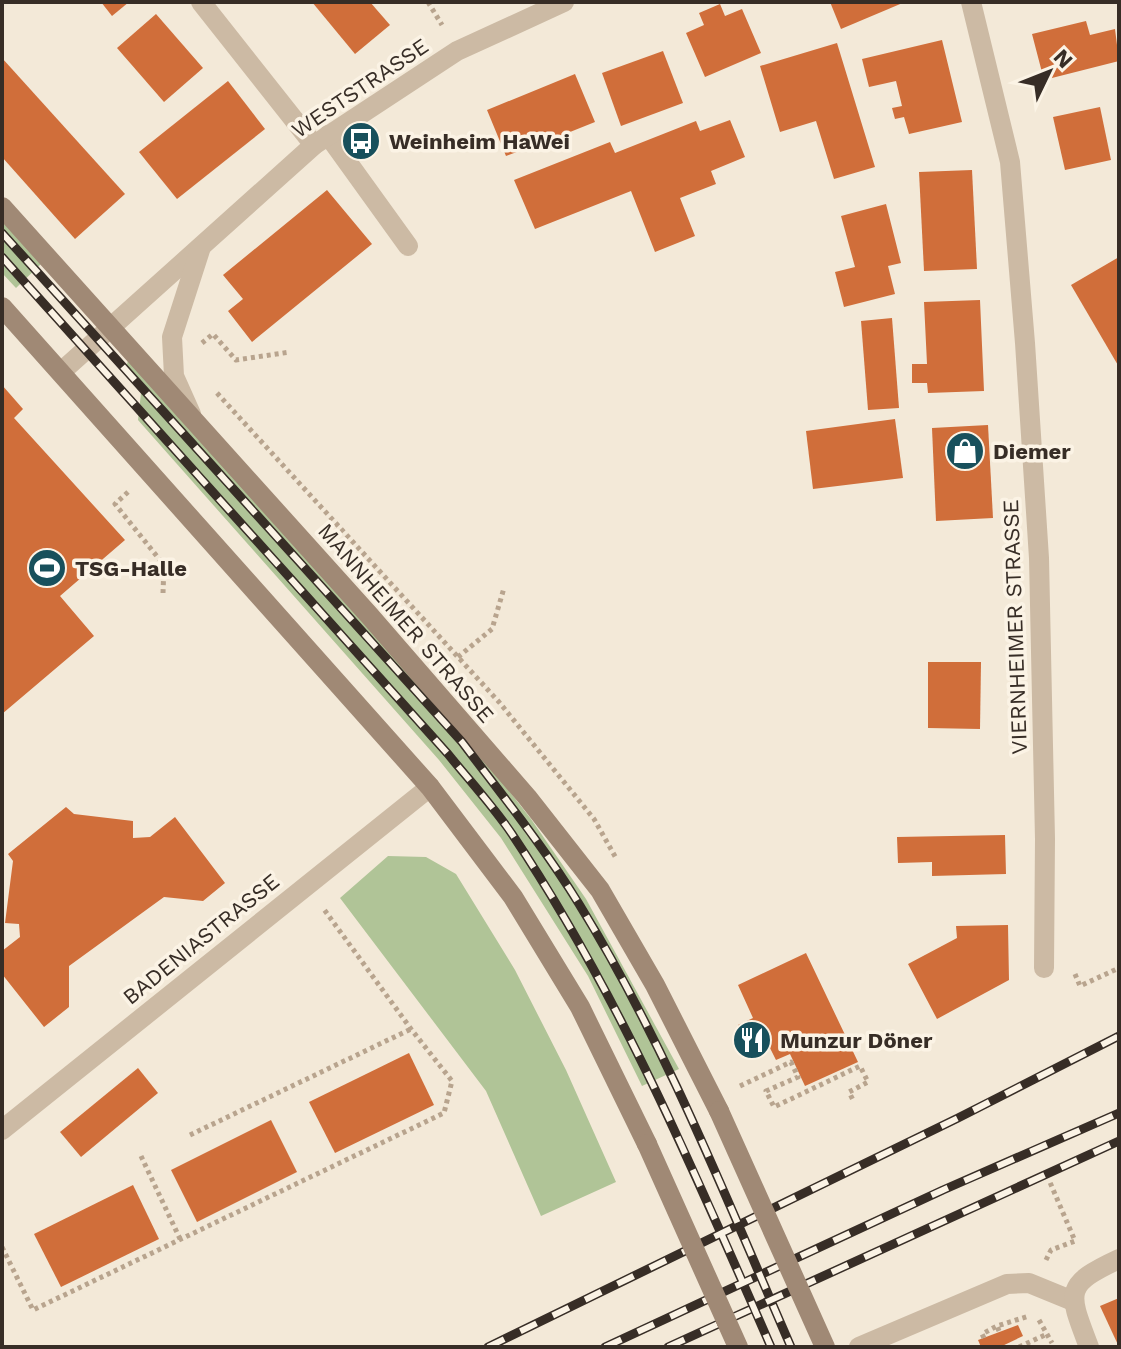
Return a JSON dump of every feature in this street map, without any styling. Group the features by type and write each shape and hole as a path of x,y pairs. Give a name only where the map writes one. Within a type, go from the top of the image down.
{"main road":[{"name":"MANNHEIMER STRASSE","path":"2,207 369,615 517,786 600,890 655,985 719,1111 825,1347"},
{"path":"2,307 430,787 513,897 580,1007 647,1144 738,1347"}],"street":[{"path":"201,2 408,246"},
{"name":"WESTSTRASSE","path":"61,372 321,140 457,51 564,2"},
{"name":"VIERNHEIMER STRASSE","path":"971,2 1010,162 1023,316 1039,558 1045,839 1044,968"},
{"path":"194,420 174,376 172,337 202,243"},
{"name":"BADENIASTRASSE","path":"2,1130 430,787"},
{"path":"1089,1347 1073,1301 1077,1285 1087,1274 1119,1259"},
{"path":"859,1347 1007,1284 1029,1283 1073,1301"}],"path":[{"path":"213,334 236,360 290,352"},
{"path":"115,504 164,565 163,593"},
{"path":"458,657 492,629 504,588"},
{"path":"2,1247 33,1310 444,1113 452,1081 307,885"},
{"path":"1080,986 1119,968"},
{"path":"190,1135 411,1029"},
{"path":"739,1086 791,1062 798,1077 766,1091 774,1107 860,1066 868,1082 849,1092 853,1100"},
{"path":"141,1156 181,1241"},
{"path":"1049,1180 1075,1241 1051,1250"},
{"path":"984,1338 982,1334 1027,1316 1036,1316"},
{"path":"1019,1347 1047,1334"}],"green space":[{"path":"2,221 41,264 16,288 2,273"},
{"path":"128,360 468,738 531,819 586,899 679,1069 642,1086 588,976 501,838 439,760 138,420 141,393 125,374"},
{"path":"388,856 426,857 456,874 515,970 566,1070 616,1182 541,1216 486,1091 340,898"}],"building":[{"path":"101,2 129,2 112,16"},
{"path":"312,2 370,2 390,25 355,54"},
{"path":"830,2 905,2 841,29"},
{"path":"720,4 725,16 742,9 761,53 705,77 686,33 704,25 699,13"},
{"path":"156,14 203,68 164,102 117,48"},
{"path":"1086,21 1090,35 1115,29 1119,61 1044,80 1032,34"},
{"path":"942,40 962,122 909,134 904,117 895,119 892,108 902,106 896,81 869,87 862,59"},
{"path":"837,43 875,167 834,179 816,121 780,132 760,66"},
{"path":"663,51 683,103 621,126 602,73"},
{"path":"2,58 125,194 75,239 2,157"},
{"path":"575,74 595,122 535,151 533,146 506,156 487,110"},
{"path":"228,81 265,129 177,199 139,152"},
{"path":"1100,107 1111,160 1065,170 1053,117"},
{"path":"730,120 745,157 711,171 716,184 680,198 695,236 655,252 631,191 535,229 514,180 610,142 615,153 696,121 700,131"},
{"path":"972,170 977,269 924,271 919,172"},
{"path":"327,190 372,244 252,342 228,311 243,299 223,275"},
{"path":"886,204 901,263 888,266 895,294 844,307 835,272 855,267 841,216"},
{"path":"1119,257 1119,367 1071,285"},
{"path":"980,300 984,391 928,393 927,383 912,383 912,364 927,364 924,302"},
{"path":"892,318 899,408 868,410 861,321"},
{"name":"TSG-Halle","path":"2,385 23,409 14,418 125,540 60,596 94,636 2,714"},
{"path":"895,419 903,478 813,489 806,431"},
{"path":"988,425 993,518 936,521 932,428"},
{"path":"928,662 981,662 980,729 928,728"},
{"path":"66,807 74,814 133,821 133,838 150,837 175,817 225,883 203,901 164,897 69,966 69,1007 44,1027 2,974 2,951 20,937 19,924 5,923 13,861 8,854"},
{"path":"1005,835 1006,874 932,876 932,862 898,863 897,837"},
{"path":"1008,925 1009,980 937,1019 908,964 957,938 956,926"},
{"path":"806,953 858,1062 805,1086 790,1054 776,1060 769,1046 751,1054 738,1025 753,1018 738,985"},
{"path":"409,1053 434,1105 335,1153 309,1102"},
{"path":"138,1068 158,1093 81,1157 60,1132"},
{"path":"271,1120 297,1172 197,1222 171,1170"},
{"path":"133,1185 159,1239 61,1287 34,1234"},
{"path":"1119,1298 1119,1347 1100,1306"},
{"path":"1018,1325 1023,1336 1000,1347 981,1347 978,1340"}],"railway":[{"path":"2,233 462,742 537,842 566,883 610,957 667,1066 791,1347"},
{"path":"2,257 448,754 505,824 551,895 621,1020 653,1084 771,1347"},
{"path":"488,1347 1119,1036"},
{"path":"605,1347 943,1190 1119,1113"},
{"path":"668,1347 1119,1141"}],"place":[{"name":"Weinheim HaWei","path":"361,141"},
{"name":"Diemer","path":"965,451"},
{"name":"TSG-Halle","path":"47,568"},
{"name":"Munzur Döner","path":"752,1040"}]}
